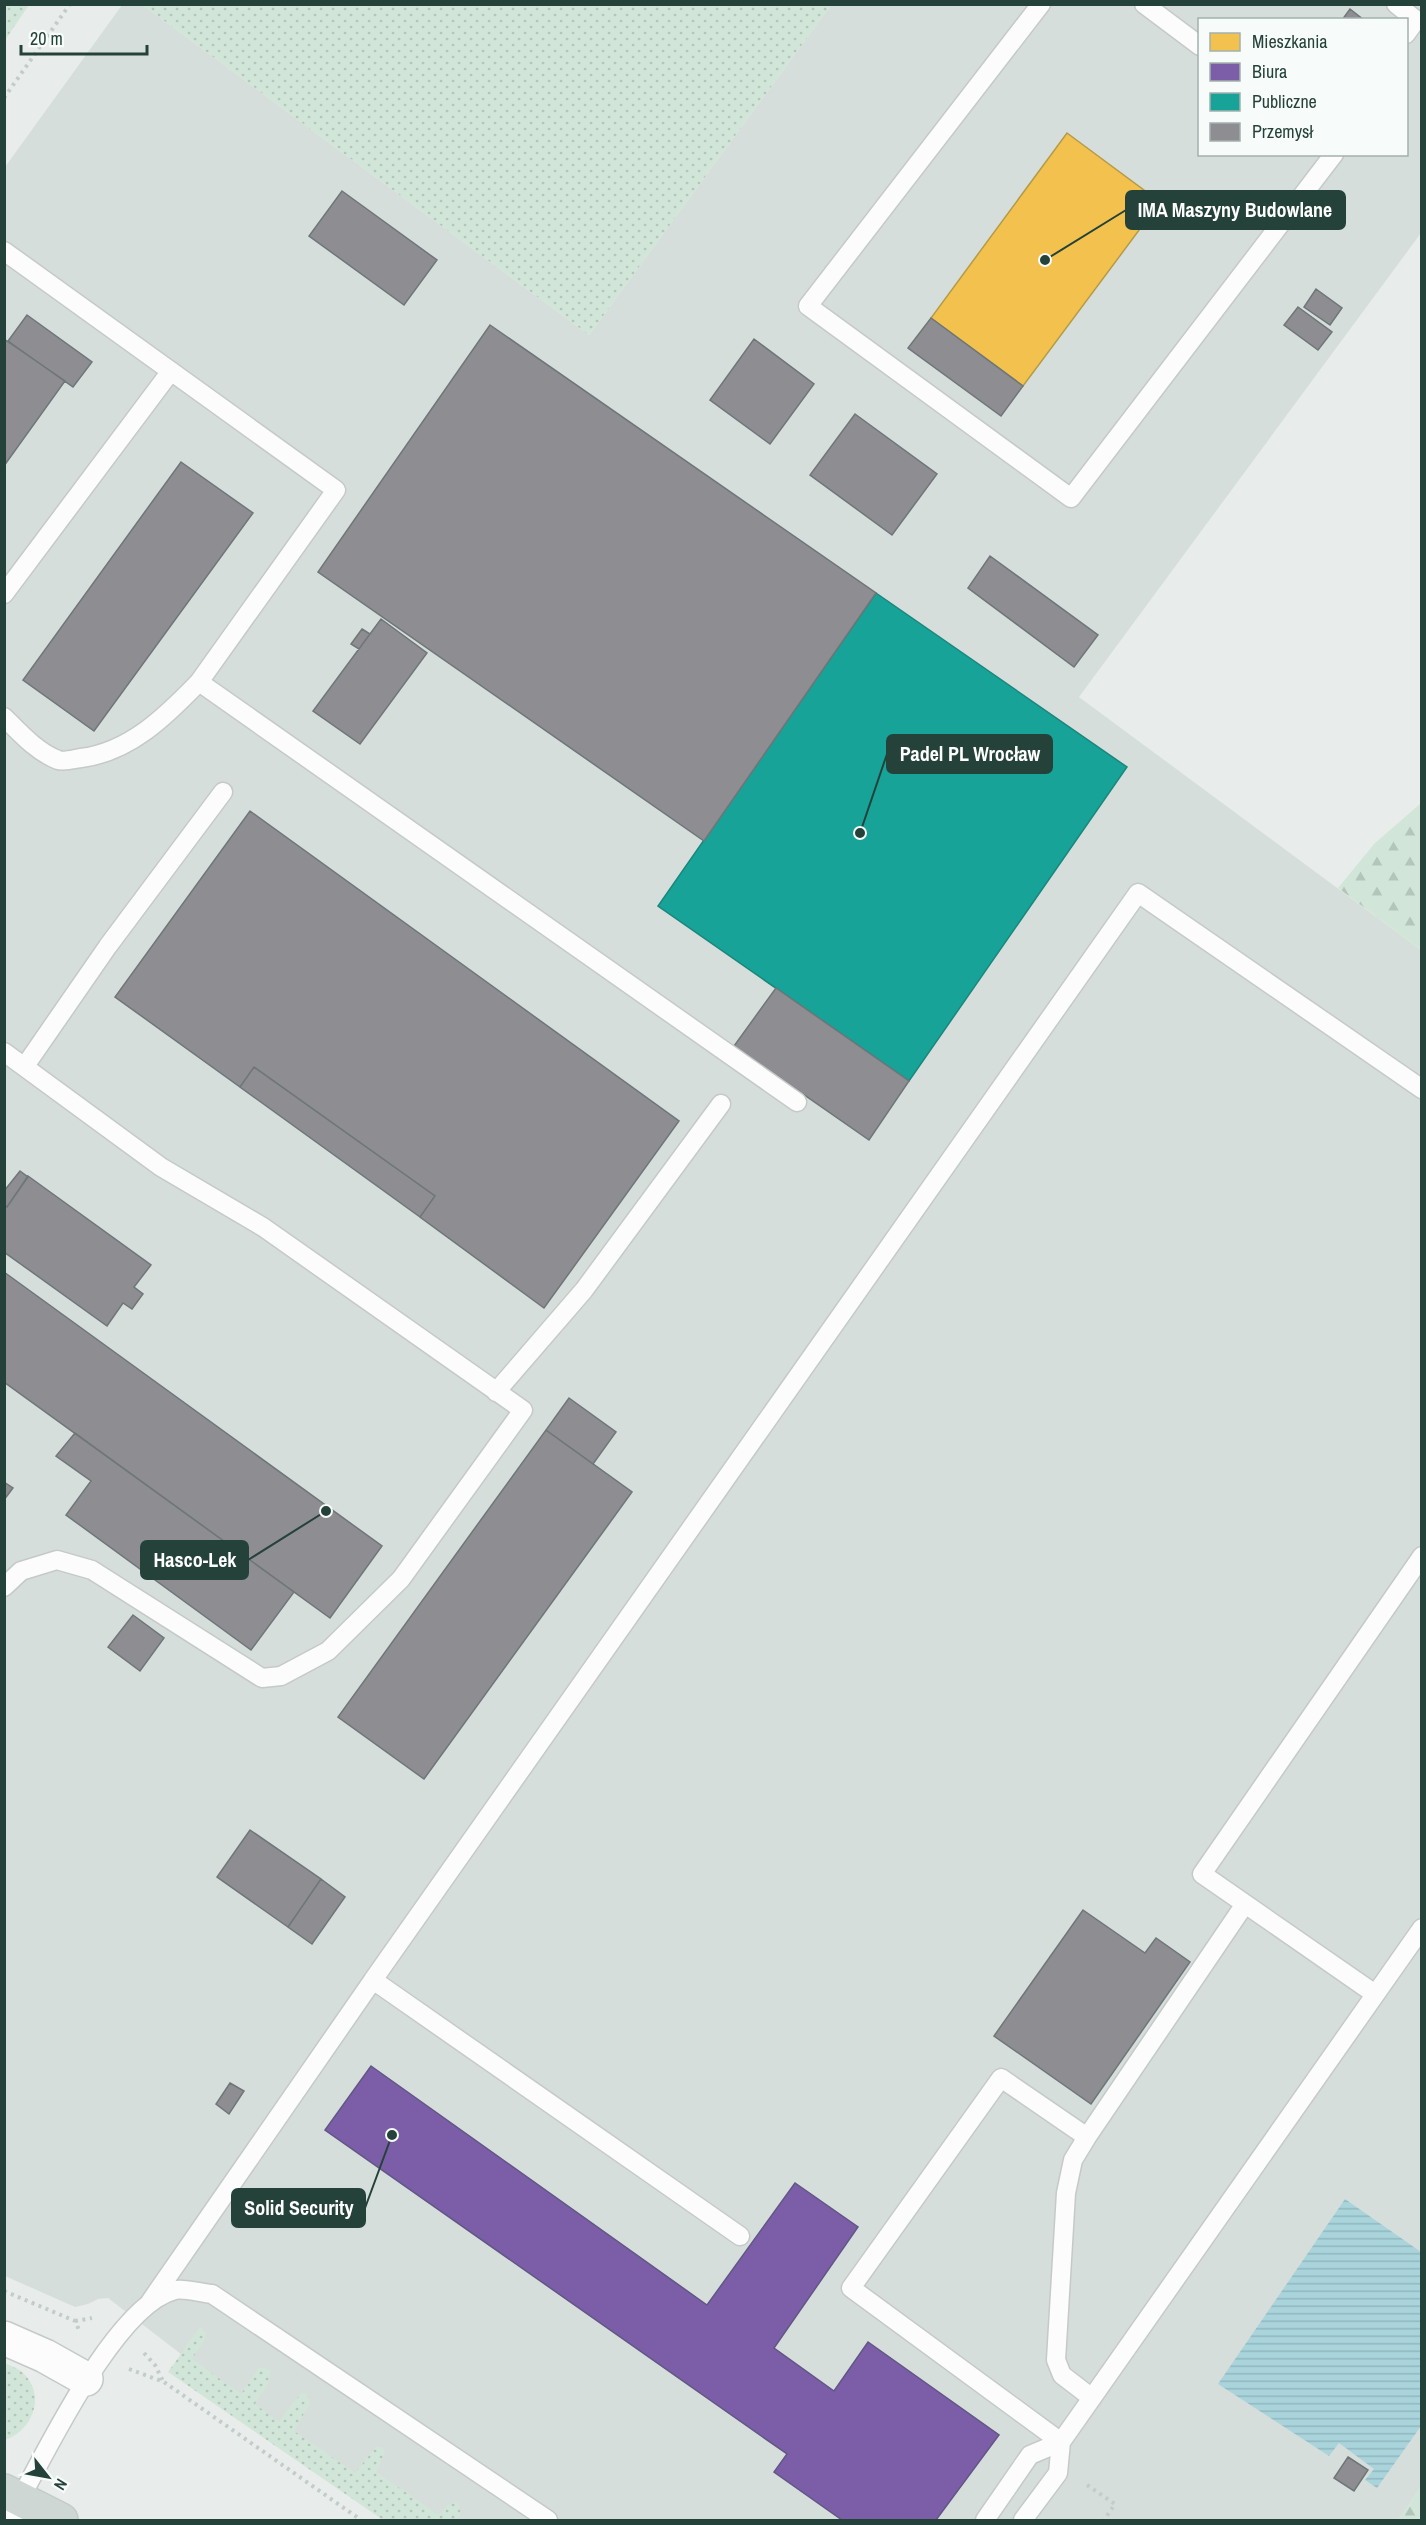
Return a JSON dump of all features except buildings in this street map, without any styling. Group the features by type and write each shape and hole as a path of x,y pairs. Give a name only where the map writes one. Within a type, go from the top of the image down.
{"main road":[{"path":"11,2503 61,2520"}],"street":[{"path":"4,2338 45,2356 86,2379"}],"lane":[{"path":"1041,4 808,306 1071,498 1332,156"},
{"path":"1144,4 1198,44"},
{"path":"1396,4 1416,20 1408,32"},
{"path":"4,251 336,490 199,682 170,712 133,740 100,756 60,761 31,743 4,717"},
{"path":"4,594 171,371"},
{"path":"199,682 797,1102"},
{"path":"24,1066 108,946 223,792"},
{"path":"11,2503 86,2379 135,2317 150,2303 373,1980 1138,893 1422,1089"},
{"path":"4,1052 161,1167 263,1227 523,1410 401,1579 328,1651 281,1676 262,1678 92,1570 57,1560 21,1571 4,1587"},
{"path":"496,1392 584,1290 721,1104"},
{"path":"1375,1994 1202,1874 1422,1556"},
{"path":"1092,2398 1062,2375 1056,2360 1066,2193 1073,2160 1245,1904"},
{"path":"1023,2520 1058,2473 1061,2442 1422,1928"},
{"path":"373,1980 740,2236"},
{"path":"1061,2442 851,2289 1001,2078 1087,2137"},
{"path":"150,2303 176,2290 212,2294 548,2520"},
{"path":"985,2520 1030,2455 1061,2442"}],"path":[{"path":"4,98 70,4"},
{"path":"4,2291 75,2321 98,2318"},
{"path":"75,2321 82,2335"},
{"path":"141,2351 155,2365 164,2382"},
{"path":"127,2369 164,2382 361,2520"},
{"path":"1059,2467 1115,2504 1104,2520"}],"shaded area":[{"path":"122,5 143,5 589,335 831,5 1421,5 1421,233 1079,697 1421,950 1421,2487 1398,2520 397,2520 108,2298 75,2307 5,2276 5,167"}],"green space":[{"path":"4,5 29,5 5,40"},
{"path":"143,5 831,5 589,335"},
{"path":"1421,803 1421,950 1338,888 1374,844"},
{"path":"200,2327 206,2333 205,2339 192,2359 241,2394 259,2368 269,2368 270,2378 255,2404 279,2422 301,2393 306,2393 310,2403 294,2431 355,2473 376,2447 381,2447 385,2452 376,2472 439,2515 448,2505 458,2503 461,2513 457,2520 383,2520 168,2372"},
{"path":"5,2363 20,2371 30,2381 35,2401 33,2411 23,2429 5,2440"},
{"path":"1421,2487 1421,2520 1398,2520"}],"water":[{"path":"1345,2199 1421,2252 1421,2426 1377,2488 1365,2480 1374,2469 1339,2443 1329,2456 1218,2384"}],"place":[{"name":"IMA Maszyny Budowlane","path":"1045,260"},
{"name":"Padel PL Wrocław","path":"860,833"},
{"name":"Hasco-Lek","path":"326,1511"},
{"name":"Solid Security","path":"392,2135"}]}
